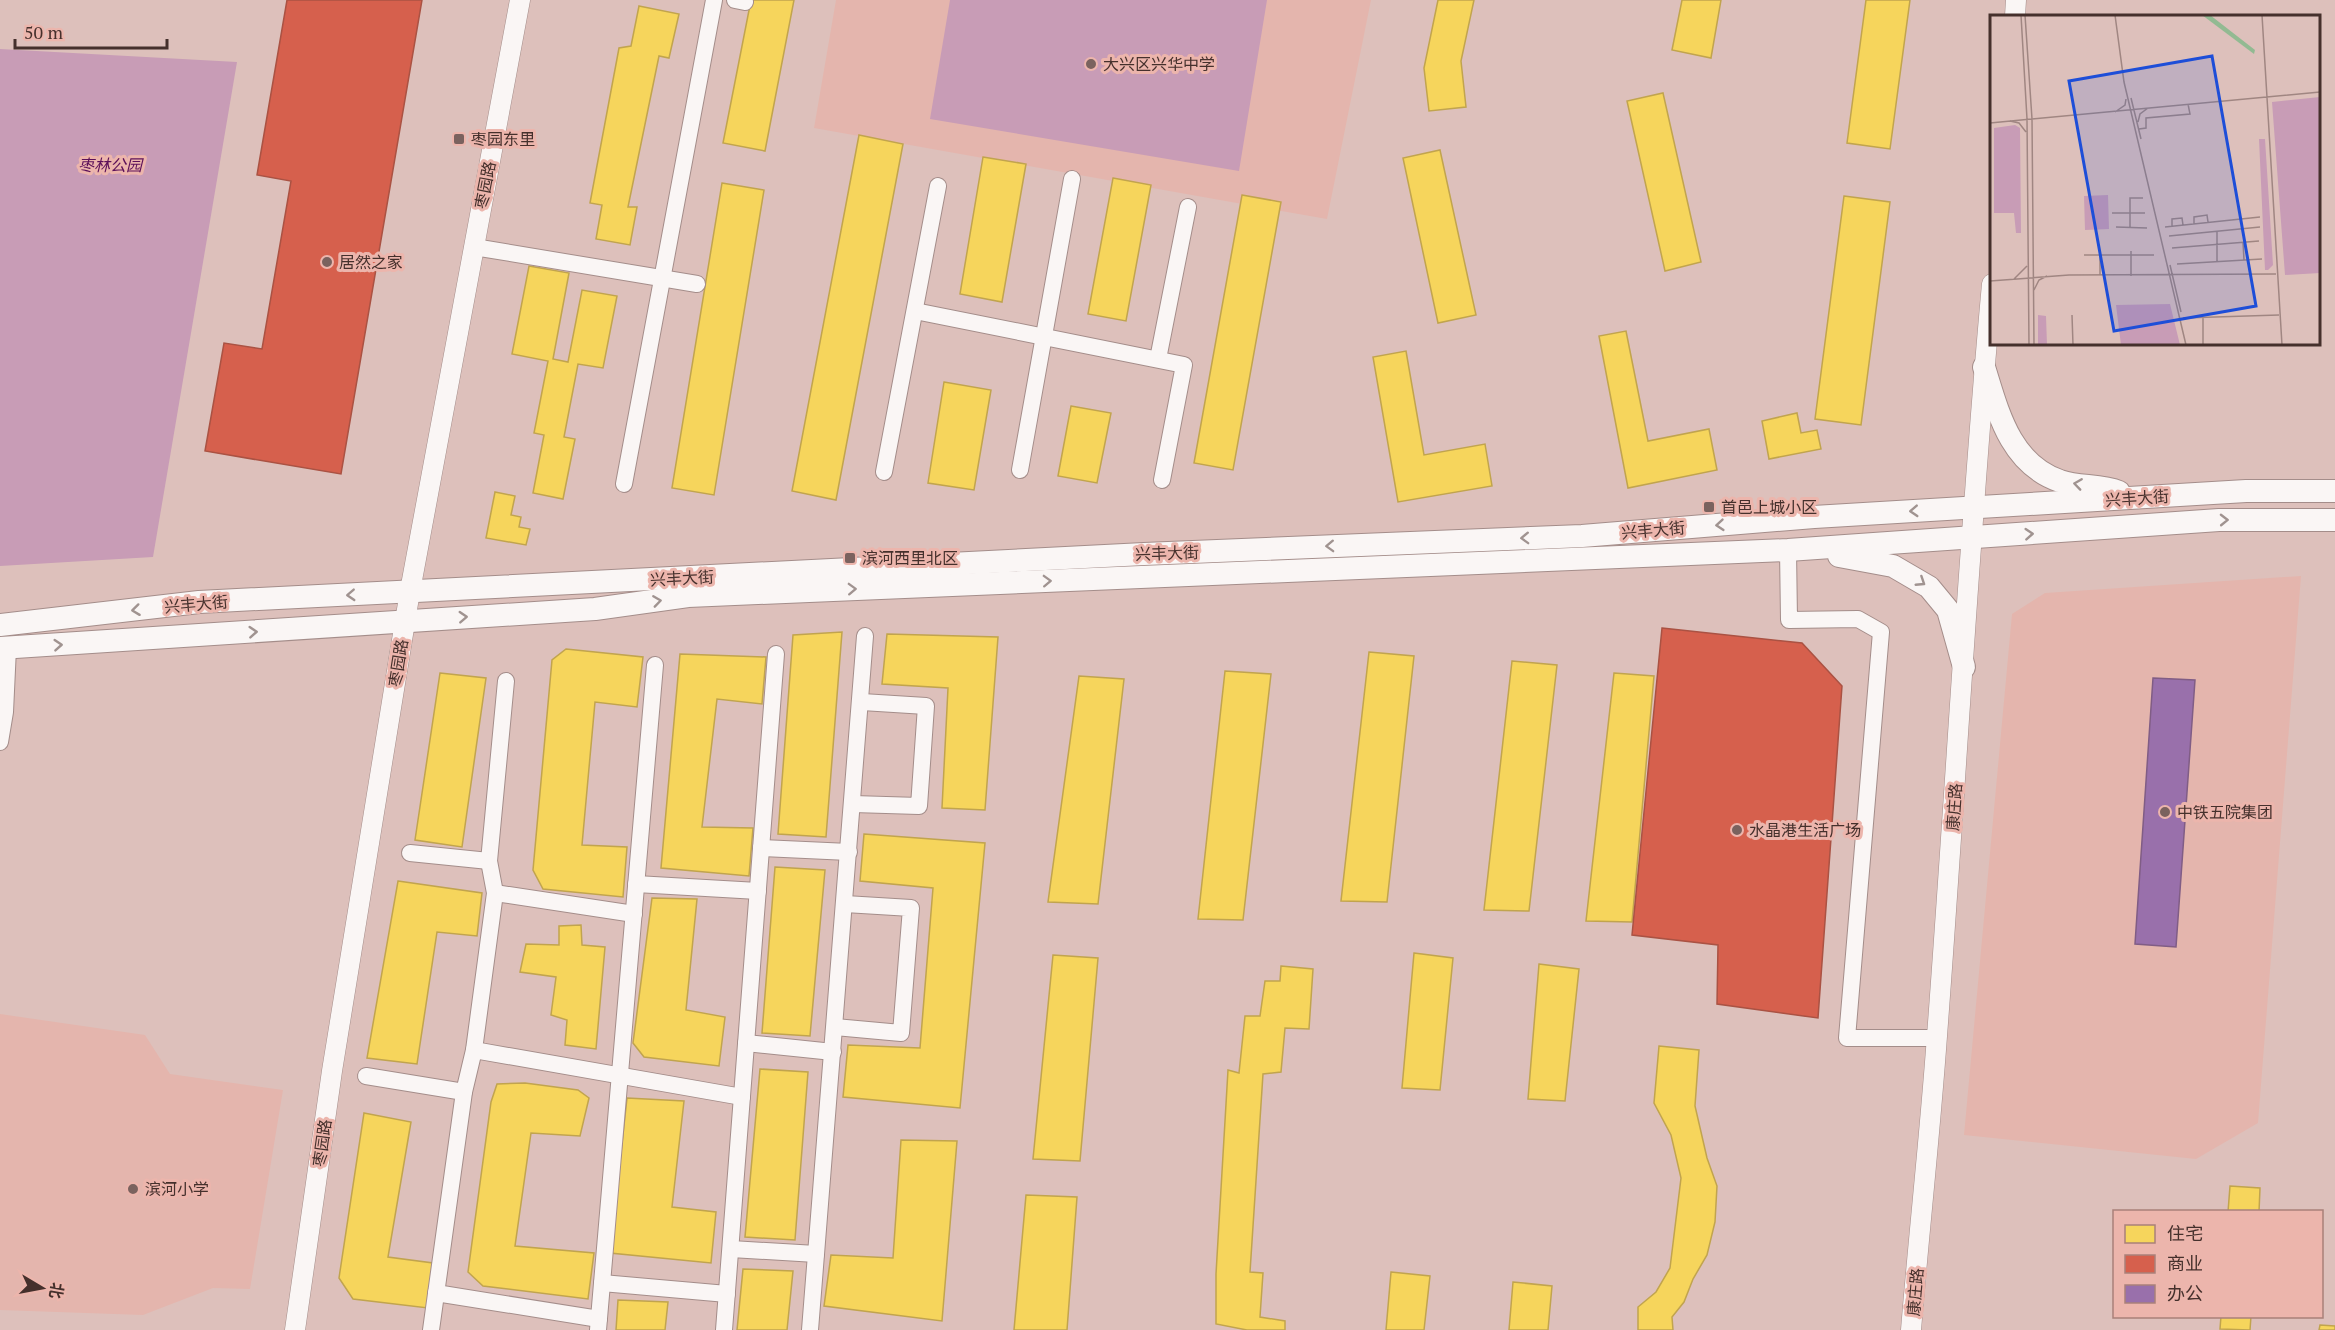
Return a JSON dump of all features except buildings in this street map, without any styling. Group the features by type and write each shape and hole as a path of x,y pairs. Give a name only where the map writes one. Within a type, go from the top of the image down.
{"main road":[{"path":"1984,367 2010,440 2034,469 2062,482 2110,488 2135,498"},
{"name":"兴丰大街","path":"0,626 199,602 1144,554 1582,536 1814,517 2246,492 2335,491"},
{"name":"兴丰大街","path":"4,648 595,609 688,596 1796,550 2219,520 2335,520"},
{"path":"1796,550 1893,566 1929,587 1948,610 1964,667"}],"street":[{"name":"枣园路","path":"295,1330 332,1071 410,591 520,0"},
{"path":"624,484 714,0"},
{"path":"2015,15 2016,0"},
{"path":"1020,470 1072,179"},
{"path":"884,472 938,186"},
{"path":"1158,359 1188,207"},
{"path":"474,247 697,284"},
{"name":"康庄路","path":"1911,1330 1937,1038 1973,508 1990,305"},
{"path":"915,311 1184,365 1162,480"},
{"path":"1796,550 1789,620 1858,619 1881,633 1847,1038 1937,1038"},
{"path":"810,1330 862,702 865,636"},
{"path":"0,742 5,712 4,648"},
{"path":"724,1330 776,654"},
{"path":"436,1293 598,1324 655,665"},
{"path":"431,1330 464,1092 474,1050 495,893 489,861 506,681"},
{"path":"853,804 919,806 926,706 862,702"},
{"path":"761,848 849,852"},
{"path":"410,853 489,861"},
{"path":"636,884 758,891"},
{"path":"495,893 634,914"},
{"path":"834,1027 901,1033 911,908 845,904"},
{"path":"746,1043 832,1052"},
{"path":"474,1050 742,1097"},
{"path":"366,1076 464,1092"},
{"path":"731,1249 816,1254"},
{"path":"602,1283 727,1294"}],"shaded area":[{"name":"大兴区兴华中学","path":"836,0 1371,0 1327,219 814,128"},
{"path":"2301,576 2258,1123 2196,1159 1964,1135 2012,614 2045,593"},
{"name":"滨河小学","path":"0,1014 145,1035 170,1074 283,1090 250,1289 213,1288 143,1315 0,1310"}],"green space":[{"path":"950,0 1267,0 1239,171 930,119"},
{"name":"枣林公园","path":"0,49 237,62 153,557 0,566"}],"place":[{"name":"大兴区兴华中学","path":"1091,64"},
{"name":"枣园东里","path":"459,139"},
{"name":"居然之家","path":"327,262"},
{"name":"首邑上城小区","path":"1709,507"},
{"name":"滨河西里北区","path":"850,558"},
{"name":"中铁五院集团","path":"2165,812"},
{"name":"水晶港生活广场","path":"1737,830"},
{"name":"滨河小学","path":"133,1189"}]}
